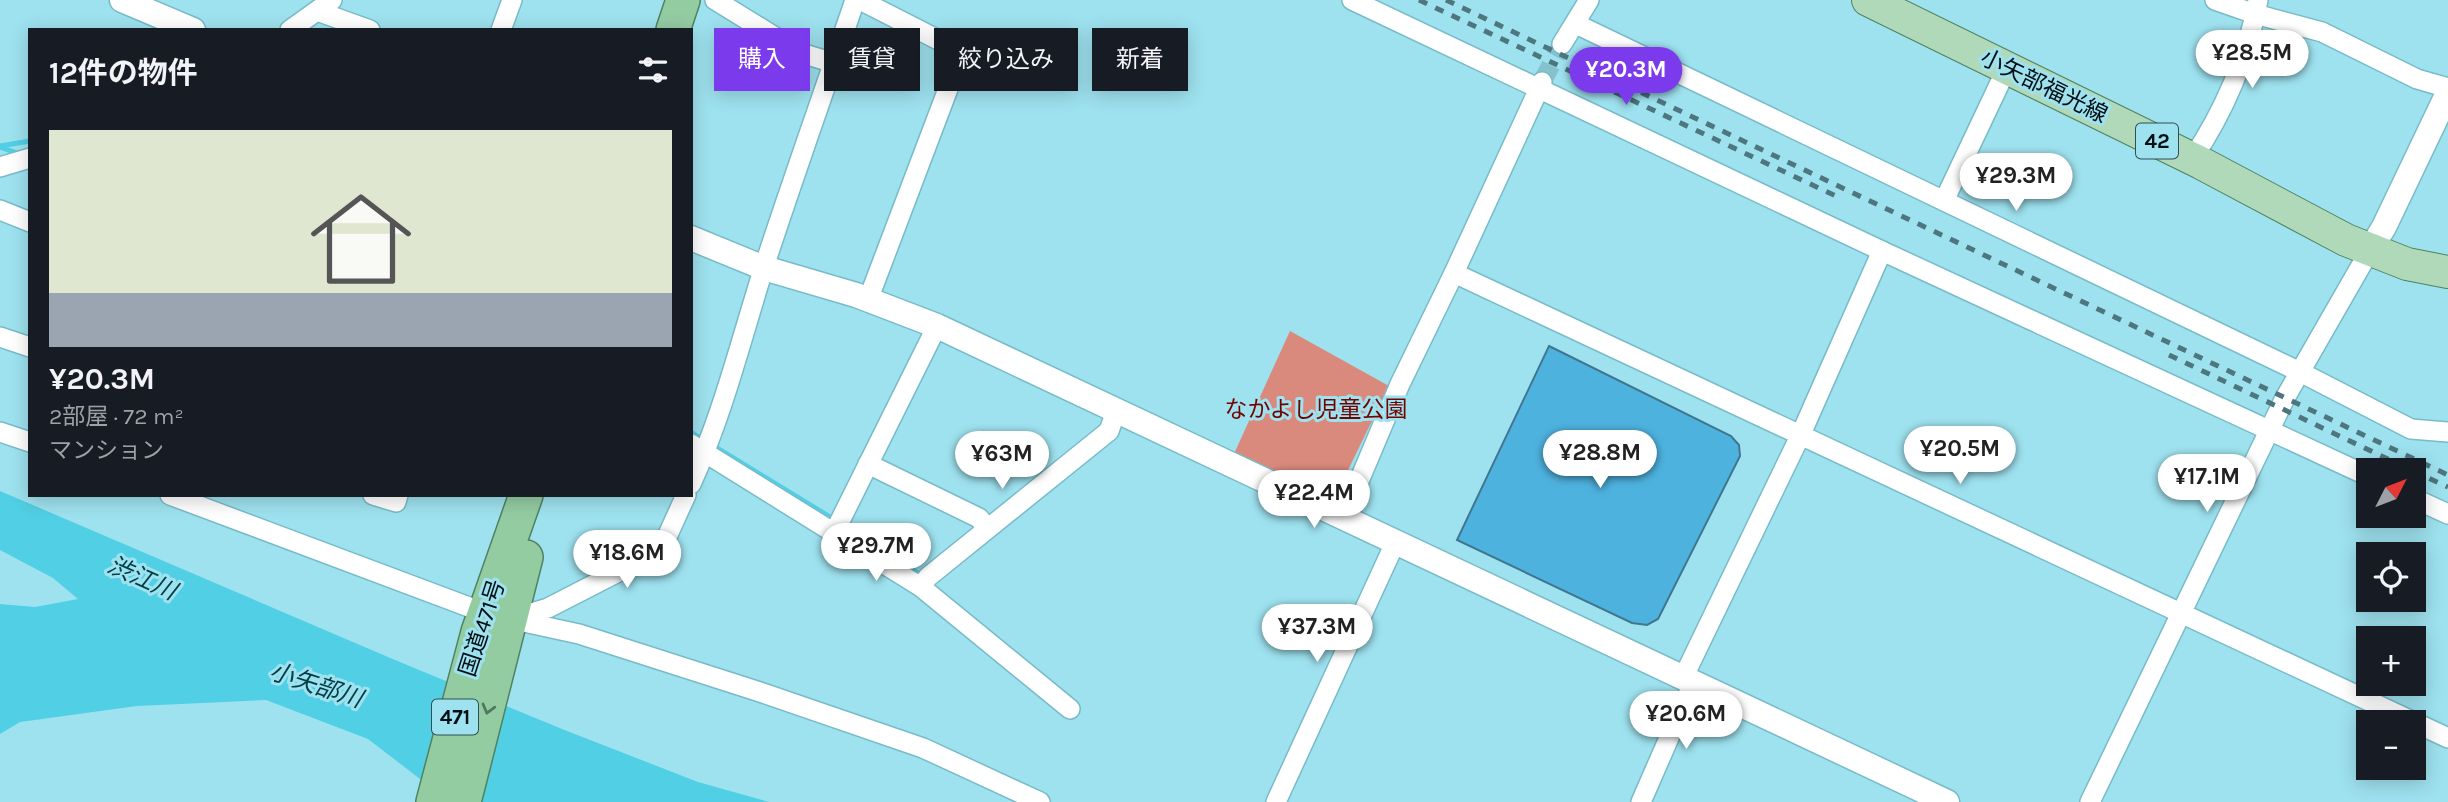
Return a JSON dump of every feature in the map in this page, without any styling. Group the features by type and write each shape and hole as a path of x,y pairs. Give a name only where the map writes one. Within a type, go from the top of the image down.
{"highway":[{"path":"674,28 683,0"},
{"name":"国道471号","path":"464,802 495,627 526,497"},
{"name":"国道471号","path":"433,802 541,497"}],"main road":[{"name":"小矢部福光線","path":"1868,0 2192,159 2336,235 2407,264 2448,272"}],"street":[{"path":"122,0 188,28"},
{"path":"502,28 512,0"},
{"path":"715,0 801,53 824,60"},
{"path":"847,28 858,0 962,52 869,300"},
{"path":"1352,0 1540,85 1882,251 2356,470"},
{"path":"2215,0 2257,7 2322,32 2417,79 2448,88"},
{"path":"1562,44 1576,24 1585,2"},
{"path":"293,28 324,5 366,28"},
{"path":"2192,159 2209,134 2239,70 2257,7"},
{"path":"1576,24 2300,372 2411,429 2448,432"},
{"path":"1944,201 2007,68"},
{"path":"1343,519 1400,384 1540,85"},
{"path":"693,475 699,448 736,363 764,268 824,91"},
{"path":"2090,802 2271,429 2300,372 2384,227 2448,93"},
{"path":"0,167 28,159"},
{"path":"0,210 28,221"},
{"path":"693,239 764,268 869,300 937,326 1947,802"},
{"path":"1641,802 1688,680 1882,251"},
{"path":"1454,273 2448,738"},
{"path":"834,533 937,326"},
{"path":"0,337 28,346"},
{"path":"921,587 928,577 987,528 1109,431 1116,411"},
{"path":"0,432 28,441"},
{"path":"699,448 921,587 1070,709"},
{"path":"868,464 979,518 987,528"},
{"path":"175,497 495,627 579,634 760,692 923,748 1040,802"},
{"path":"380,497 396,502 397,497"},
{"path":"495,627 548,608 661,550 685,497"},
{"path":"2426,504 2448,514"},
{"path":"1276,802 1395,543"}],"green space":[{"name":"なかよし児童公園","path":"1290,331 1389,386 1333,501 1233,456"}],"water":[{"path":"0,491 567,731 698,782 769,802 450,802 368,739 266,700 137,706 20,722 0,734 0,604 35,607 78,599 53,578 0,550"}],"building":[{"path":"1549,346 1731,436 1739,445 1740,456 1658,619 1647,625 1632,623 1457,540"}],"waterway":[{"path":"0,146 28,141"},
{"path":"0,147 20,154"},
{"path":"693,433 703,440"},
{"path":"712,445 835,520"},
{"path":"843,525 918,573"}],"tunnel":[{"path":"1542,82 1562,44"}],"railway":[{"path":"1419,0 1838,197"},
{"path":"1446,0 2448,475"},
{"path":"2169,355 2386,458"},
{"path":"2426,477 2448,487"}],"water label":[{"name":"渋江川","path":"142,578"},
{"name":"小矢部川","path":"316,685"}]}
